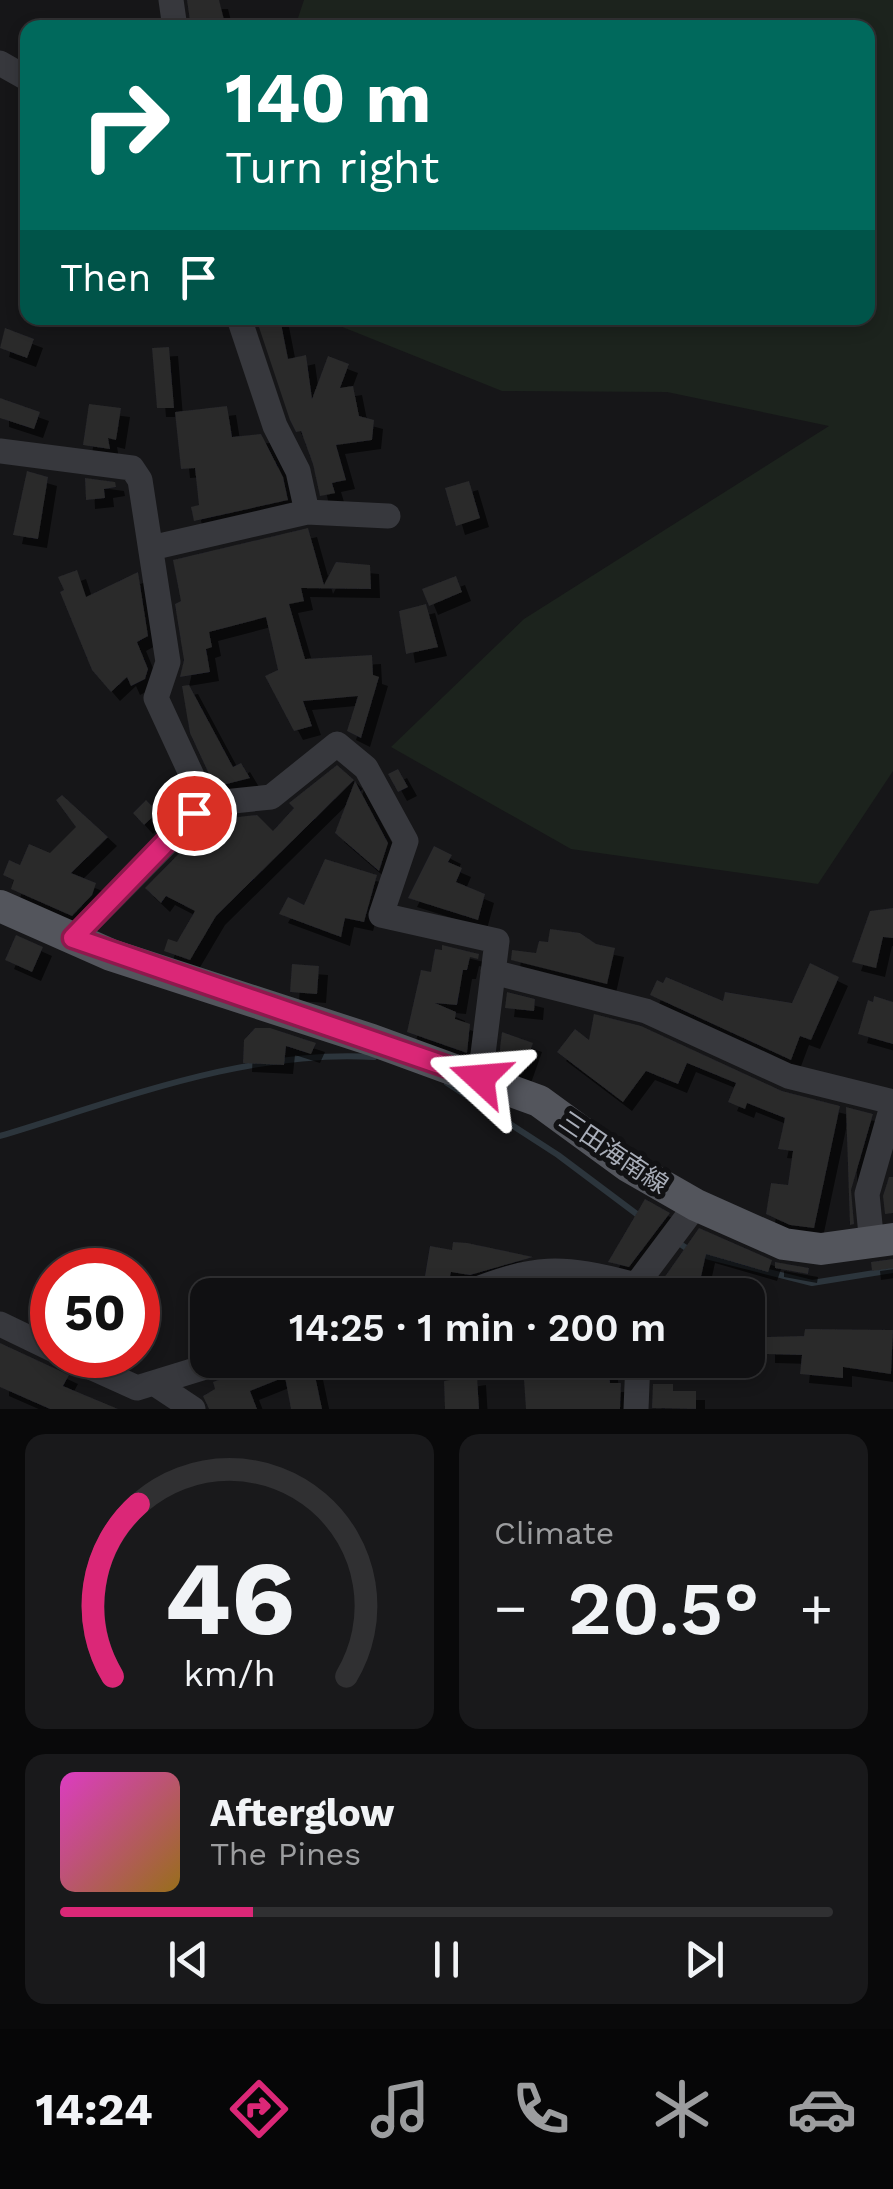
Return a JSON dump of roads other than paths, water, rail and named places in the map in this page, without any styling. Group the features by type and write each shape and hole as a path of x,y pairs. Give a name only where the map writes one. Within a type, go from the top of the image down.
{"main road":[{"name":"三田海南線","path":"0,906 73,938 539,1101 628,1166 696,1205 784,1244 822,1250 883,1242"}],"street":[{"path":"241,325 276,426 298,471 308,512"},
{"path":"0,451 132,468 140,480 168,662 156,698 206,804"},
{"path":"151,548 308,512 388,516"},
{"path":"73,938 206,804 271,797 336,744 366,768 406,841 381,915 497,940 480,1078"},
{"path":"494,972 646,1011 788,1076 893,1103 867,1194 883,1242"},
{"path":"644,1278 696,1205"},
{"path":"504,1278 555,1268 592,1278"},
{"path":"0,1324 30,1338"},
{"path":"115,1378 137,1388 157,1385 190,1371"},
{"path":"636,1409 637,1378"},
{"path":"157,1385 193,1409"}],"waterway":[{"path":"0,1136 231,1069 326,1057 374,1057"},
{"path":"447,1083 558,1155 642,1218"},
{"path":"677,1242 694,1253 812,1283 893,1270"}]}
